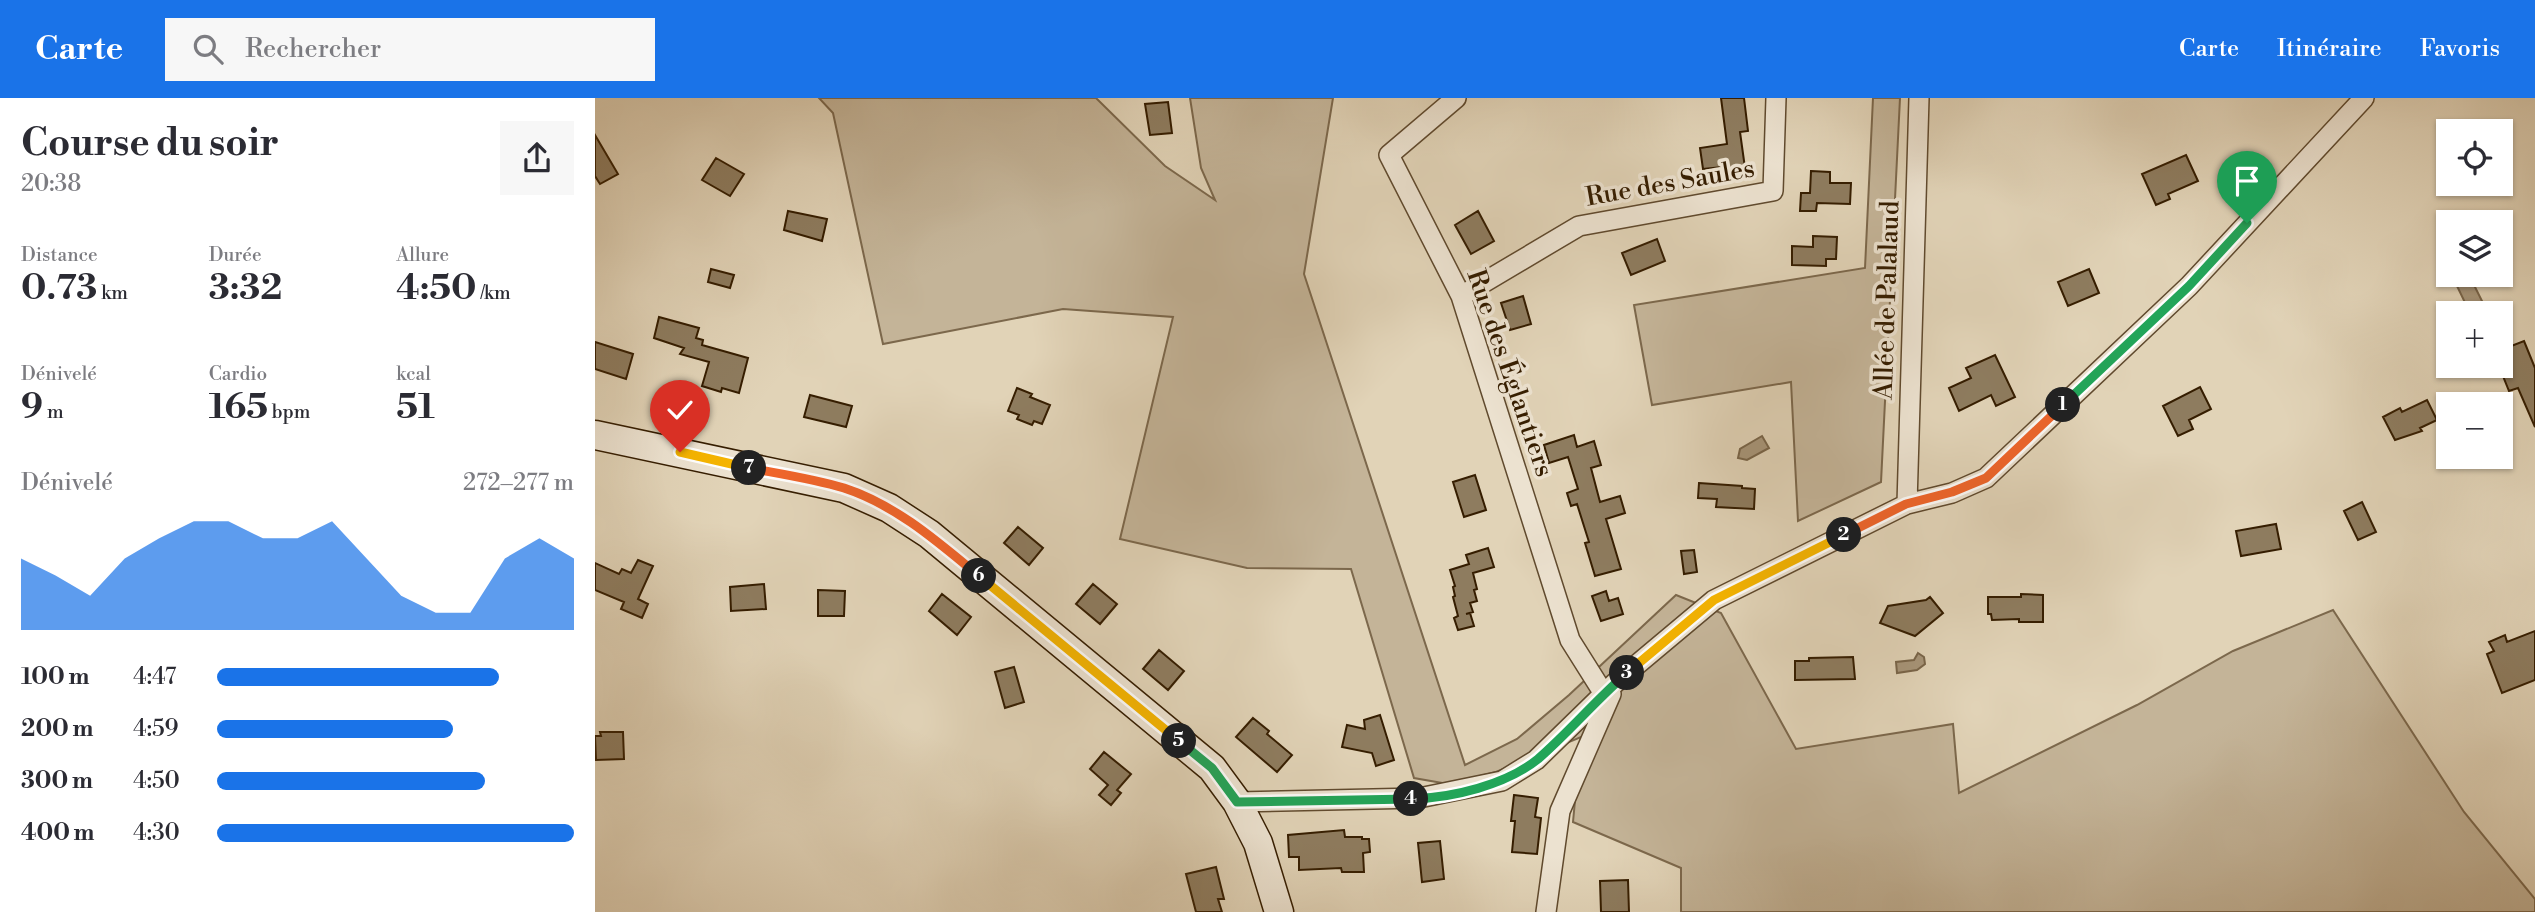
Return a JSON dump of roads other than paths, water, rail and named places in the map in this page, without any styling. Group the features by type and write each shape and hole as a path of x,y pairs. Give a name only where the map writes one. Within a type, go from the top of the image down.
{"street":[{"name":"Rue des Églantiers","path":"1456,98 1389,155 1461,296 1570,640 1610,688"},
{"name":"Rue des Saules","path":"1461,296 1580,226 1773,191 1776,98"},
{"name":"Allée de Palalaud","path":"1906,504 1919,98"},
{"path":"1237,802 1419,798 1503,781 1536,760 1610,688 1714,600 1906,504 1952,492 1986,478 2189,286 2364,98"},
{"path":"595,435 844,488 889,508 929,534 1212,768 1237,802 1258,843 1279,912"},
{"path":"1546,912 1560,811 1610,688"}]}
